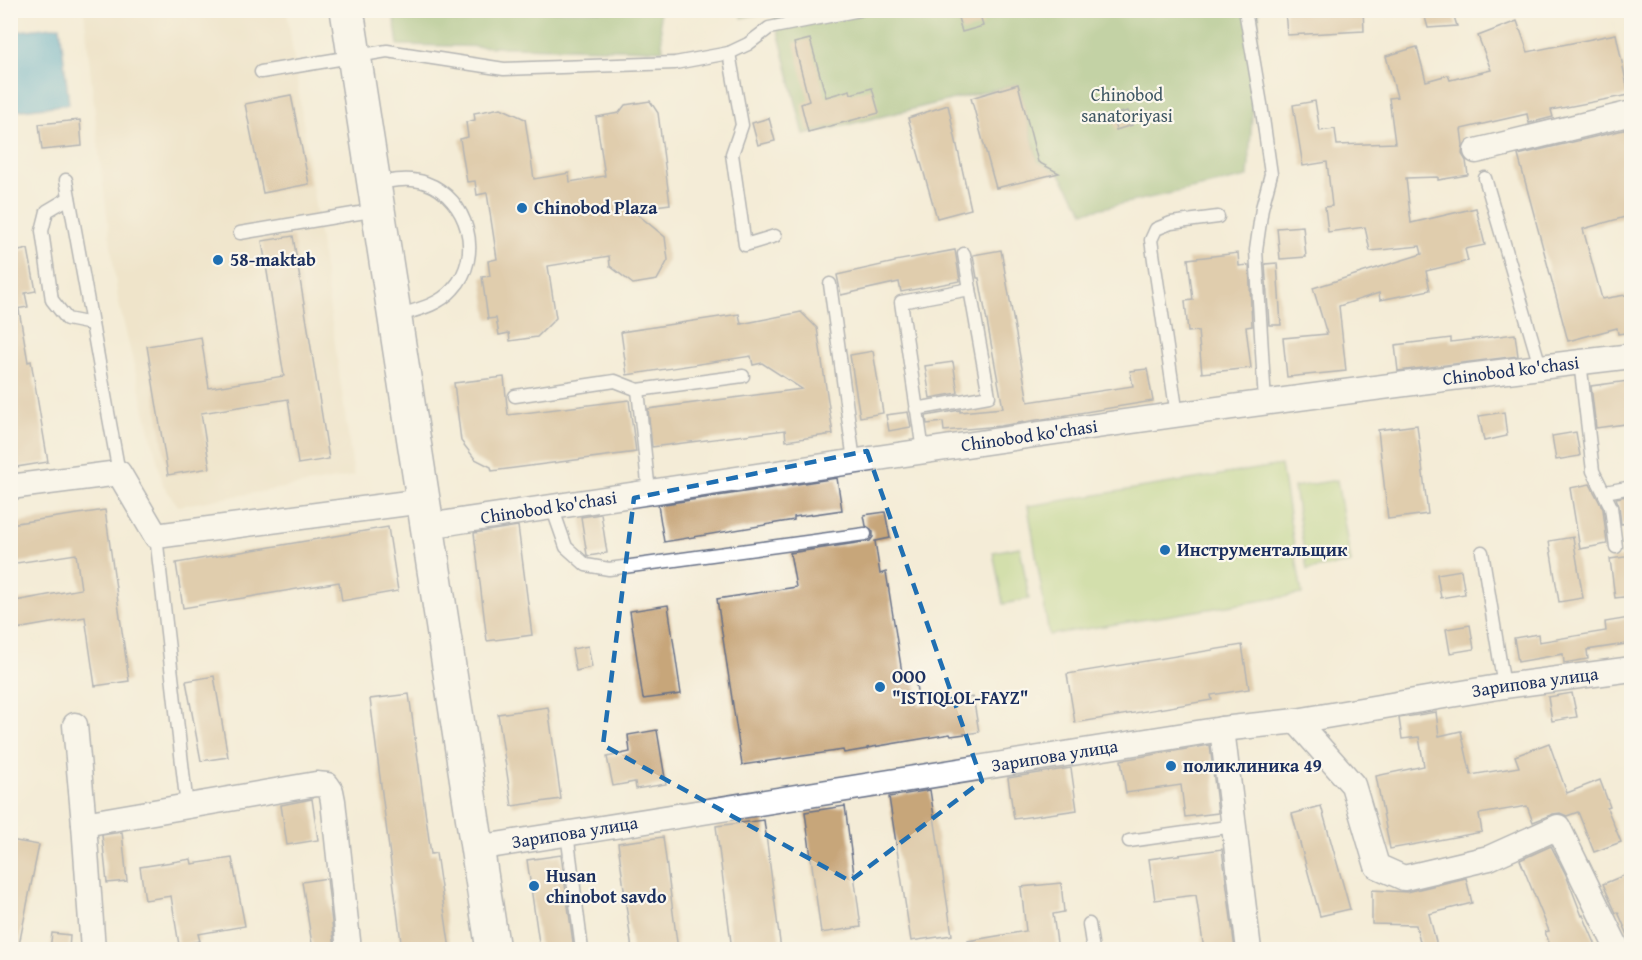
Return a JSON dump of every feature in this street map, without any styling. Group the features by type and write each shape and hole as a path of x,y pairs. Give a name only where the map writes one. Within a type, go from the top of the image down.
{"main road":[{"path":"347,10 493,950"}],"street":[{"path":"1476,151 1632,113"},
{"name":"Chinobod ko'chasi","path":"156,536 425,513 552,507 1177,415 1540,366 1632,356"},
{"path":"10,486 119,473 156,536"},
{"name":"Зарипова улица","path":"477,848 1222,729 1296,721 1504,686 1632,669"},
{"path":"1296,721 1353,785 1377,866 1404,878 1489,858 1558,828 1618,950"},
{"path":"75,725 93,950"},
{"path":"1222,729 1249,950"},
{"path":"84,824 316,784 327,785 333,801 350,950"}],"lane":[{"path":"261,72 387,51 504,69 675,63 729,52 748,44 769,28 860,10"},
{"path":"1245,10 1271,174 1262,208 1256,250 1265,403"},
{"path":"729,52 742,125 732,154 745,245 775,236"},
{"path":"1485,178 1540,366"},
{"path":"66,180 119,473"},
{"path":"240,234 376,197 406,180 430,185 453,202 462,216 469,232 470,248 467,265 452,291 433,304 394,317"},
{"path":"69,198 47,211 42,231 52,300 67,319 92,324"},
{"path":"1177,415 1151,240 1156,229 1171,224 1218,217"},
{"path":"916,409 989,396 964,255"},
{"path":"830,284 854,461"},
{"path":"923,451 901,302 970,289"},
{"path":"1580,362 1593,471 1611,507 1617,547"},
{"path":"515,396 615,381 638,390 743,376"},
{"path":"638,390 649,492"},
{"path":"1605,492 1632,487"},
{"path":"552,507 566,547 586,565 609,569 865,534"},
{"path":"156,536 187,807"},
{"path":"1482,552 1504,686"},
{"path":"1129,841 1234,826"},
{"path":"567,833 582,950"},
{"path":"1089,924 1093,950"}],"highlighted area":[{"path":"867,451 982,781 850,881 603,745 634,498"}],"shaded area":[{"name":"58-maktab","path":"84,11 287,11 354,476 178,506 163,485 118,300"}],"green space":[{"path":"393,11 659,11 663,50 398,45"},
{"path":"739,11 773,11 742,18"},
{"name":"Chinobod sanatoriyasi","path":"773,11 1259,11 1248,177 1084,212 1059,173 1038,162 1018,84 804,135"},
{"name":"Инструментальщик","path":"1281,465 1302,594 1049,635 1028,506"},
{"path":"1337,480 1351,563 1307,570 1294,487"},
{"path":"1020,547 1029,599 1003,604 993,552"}],"water":[{"path":"60,26 69,104 14,111 10,79 11,32"}],"building":[{"path":"956,10 979,10 983,26 962,32"},
{"path":"1285,10 1363,10 1364,31 1287,35"},
{"path":"1423,10 1452,10 1457,26 1428,28"},
{"path":"1517,21 1528,52 1616,34 1629,95 1551,110 1553,117 1529,123 1527,114 1461,129 1462,154 1466,161 1468,175 1438,180 1438,177 1406,178 1411,223 1476,208 1485,245 1465,249 1468,261 1426,271 1430,290 1380,300 1379,293 1339,306 1346,371 1287,377 1283,338 1327,334 1313,288 1422,254 1420,246 1370,251 1365,227 1328,232 1325,207 1332,206 1327,162 1303,166 1293,105 1315,101 1320,131 1335,129 1337,145 1395,143 1389,98 1397,97 1386,56 1417,47 1426,81 1448,75 1450,80 1491,70 1478,36"},
{"path":"810,39 826,97 850,90 851,94 872,88 879,113 808,132 801,104 809,101 794,43"},
{"path":"1018,84 1038,162 1059,173 996,188 971,98"},
{"path":"291,95 309,184 263,193 245,104"},
{"path":"650,101 658,113 670,204 631,209 665,237 668,260 657,280 633,284 610,266 609,256 548,266 556,318 537,337 510,341 509,333 499,335 496,318 488,319 482,277 490,276 488,261 497,259 487,193 477,195 475,181 467,182 460,139 468,137 466,122 475,120 474,113 501,108 525,119 534,179 569,173 570,182 605,176 596,117 619,113 625,105"},
{"path":"948,105 971,209 937,218 908,118"},
{"path":"1128,111 1132,125 1116,130 1112,115"},
{"path":"769,118 775,141 758,145 752,123"},
{"path":"80,120 82,146 42,150 39,124"},
{"path":"1632,128 1632,166 1628,167 1632,181 1632,215 1583,229 1602,299 1632,294 1632,332 1618,334 1617,328 1568,341 1518,155"},
{"path":"1303,226 1306,257 1280,259 1277,228"},
{"path":"293,236 329,459 298,464 288,399 201,413 210,468 168,475 147,346 201,337 209,388 284,376 262,241"},
{"path":"28,249 36,291 25,293 28,307 10,310 10,253"},
{"path":"955,250 960,281 901,292 899,282 841,295 837,275"},
{"path":"1001,250 1028,402 1133,386 1130,371 1147,369 1153,401 1000,426 944,431 943,422 927,424 926,416 960,410 960,412 1003,408 973,255"},
{"path":"1238,253 1239,266 1249,265 1252,326 1246,327 1251,368 1202,373 1198,331 1188,332 1185,301 1193,300 1188,259"},
{"path":"1277,263 1281,325 1269,325 1265,264"},
{"path":"10,310 19,310 28,362 31,361 48,462 10,468"},
{"path":"801,312 817,328 833,434 786,441 785,430 652,447 648,409 802,389 762,363 753,365 751,356 627,375 621,332 739,314 741,324"},
{"path":"1515,334 1518,356 1398,371 1395,345 1451,338 1451,342"},
{"path":"873,351 883,413 860,417 850,355"},
{"path":"953,362 958,393 930,398 925,366"},
{"path":"504,377 508,415 629,400 636,452 492,471 491,467 475,459 461,441 454,383"},
{"path":"1628,381 1632,423 1596,428 1591,386"},
{"path":"908,412 911,427 889,431 886,415"},
{"path":"1504,412 1507,436 1484,441 1479,416"},
{"path":"1417,425 1428,514 1388,519 1378,430"},
{"path":"1576,432 1580,456 1556,460 1552,436"},
{"path":"837,478 842,510 664,542 658,505"},
{"path":"1590,484 1603,509 1607,544 1580,549 1570,488"},
{"path":"1632,495 1632,522 1621,524 1616,498"},
{"path":"105,510 129,681 95,686 85,617 10,630 10,602 81,589 76,554 10,564 10,524"},
{"path":"885,512 890,538 875,541 880,574 886,572 903,679 915,677 919,705 973,697 979,732 951,736 950,734 844,753 843,750 742,765 717,599 796,587 790,553 870,541 873,532 866,526 864,515"},
{"path":"601,514 607,553 589,556 581,517"},
{"path":"518,526 532,635 487,641 474,533"},
{"path":"388,527 398,591 342,601 339,582 183,608 176,563"},
{"path":"1573,537 1583,598 1559,602 1549,541"},
{"path":"1632,556 1632,596 1615,598 1610,559"},
{"path":"1461,570 1465,594 1441,598 1437,574"},
{"path":"668,605 681,694 643,699 630,611"},
{"path":"1629,618 1632,643 1587,650 1588,659 1564,663 1563,654 1518,662 1514,638 1538,634 1539,642 1606,631 1605,622"},
{"path":"1470,625 1474,649 1450,653 1446,629"},
{"path":"1242,645 1249,689 1211,695 1212,700 1075,723 1067,674"},
{"path":"588,646 592,667 576,671 572,649"},
{"path":"214,676 228,757 201,761 186,681"},
{"path":"1572,693 1577,717 1552,721 1548,697"},
{"path":"409,694 431,854 436,853 450,950 402,950 370,699"},
{"path":"548,707 561,799 512,806 498,714"},
{"path":"1436,712 1439,736 1461,731 1471,775 1519,767 1515,756 1549,743 1567,793 1600,780 1610,807 1607,808 1621,842 1594,852 1578,812 1567,816 1560,813 1553,814 1533,822 1527,806 1479,814 1482,832 1390,849 1376,776 1424,766 1419,737 1402,739 1399,718"},
{"path":"657,730 666,784 636,789 635,782 613,786 607,757 630,752 628,735"},
{"name":"поликлиника 49","path":"1210,745 1218,813 1185,817 1181,785 1126,793 1121,760"},
{"path":"1071,768 1077,810 1014,819 1008,778"},
{"path":"930,790 952,935 911,941 889,797"},
{"path":"312,799 318,840 287,845 281,805"},
{"path":"845,806 861,927 821,933 805,812"},
{"path":"1321,806 1350,909 1320,916 1292,814"},
{"path":"764,820 781,950 732,950 716,826"},
{"path":"122,832 127,881 107,883 102,835"},
{"path":"663,837 678,950 632,950 618,843"},
{"path":"10,840 39,845 18,950 10,949"},
{"path":"1551,846 1598,950 1552,950 1545,932 1549,931 1520,860"},
{"path":"1222,849 1235,950 1204,950 1196,895 1155,900 1149,859"},
{"path":"561,855 574,950 540,950 527,860"},
{"path":"232,858 245,926 198,934 200,941 179,945 171,896 145,900 140,867 191,859 192,864"},
{"path":"1632,872 1632,942 1631,942 1603,884"},
{"path":"327,878 335,950 313,950 302,882"},
{"path":"1466,878 1472,903 1429,914 1438,950 1422,950 1416,925 1372,924 1372,890 1407,892"},
{"path":"1061,883 1064,912 1053,914 1058,950 968,950 968,941 1026,931 1021,887"},
{"path":"52,933 70,935 69,950 50,950"}],"place":[{"name":"Chinobod Plaza","path":"522,208"},
{"name":"58-maktab","path":"218,260"},
{"name":"Инструментальщик","path":"1165,550"},
{"name":"ООО \"ISTIQLOL-FAYZ\"","path":"880,687"},
{"name":"поликлиника 49","path":"1171,766"},
{"name":"Husan chinobot savdo","path":"534,886"}]}
